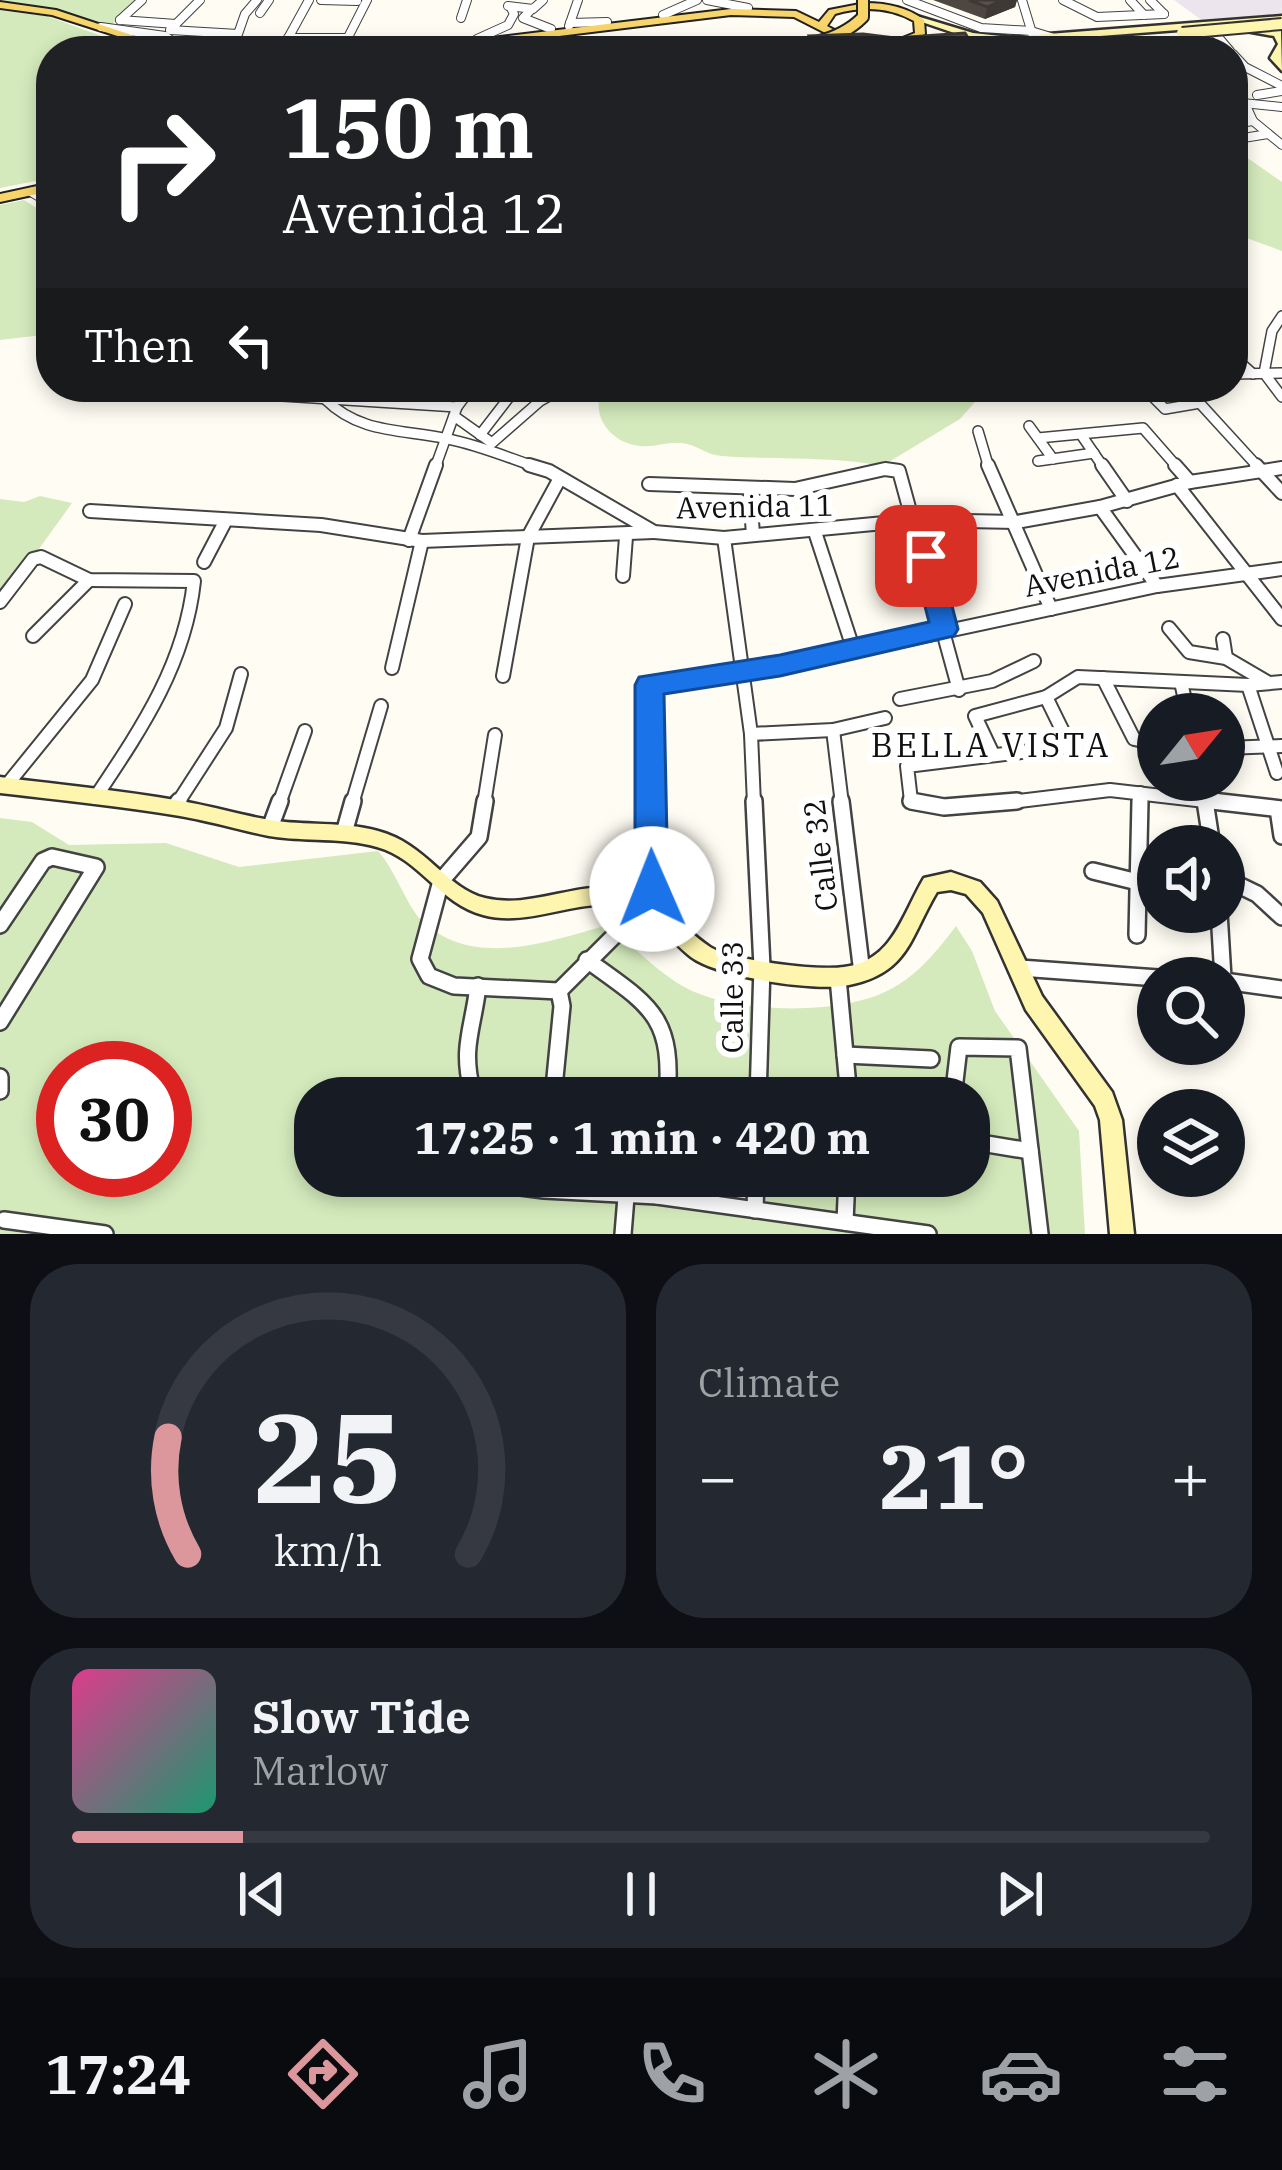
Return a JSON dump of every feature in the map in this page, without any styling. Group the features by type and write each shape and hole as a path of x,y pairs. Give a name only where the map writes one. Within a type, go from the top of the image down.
{"main road":[{"path":"881,0 973,36"},
{"path":"527,36 687,15 805,12 856,3 896,9"},
{"path":"808,36 824,26 830,14 856,3"},
{"path":"850,36 871,19 856,3"},
{"path":"0,6 136,36"},
{"path":"0,6 43,10 136,36"},
{"path":"498,36 748,8 805,12 836,36"},
{"path":"913,16 922,32 914,36"},
{"path":"1087,36 1282,24"},
{"path":"1146,36 1282,24"},
{"path":"1148,36 1282,24"},
{"path":"1259,27 1278,33 1282,44 1275,58 1282,68"},
{"path":"1004,36 1040,36"},
{"path":"0,195 36,193"},
{"path":"0,195 36,193"},
{"path":"3,785 176,807 270,828 384,840 429,868 455,896 516,911 601,896 645,905 709,958 838,979 886,964 905,945 916,906 931,884 951,880 973,888 1010,945 1034,1003 1104,1100 1111,1120 1122,1234"}],"street":[{"path":"142,0 120,20 150,36"},
{"path":"167,36 200,0"},
{"path":"219,36 238,34 244,14 257,0"},
{"path":"260,13 268,0"},
{"path":"289,36 309,0"},
{"path":"321,0 357,1"},
{"path":"349,36 367,0"},
{"path":"461,18 467,0"},
{"path":"569,25 578,0"},
{"path":"663,15 697,0"},
{"path":"707,0 748,8"},
{"path":"907,0 981,28 1033,35 1022,0"},
{"path":"1063,0 1072,11 1097,17 1164,14 1150,0"},
{"path":"1130,0 1144,15"},
{"path":"545,1 524,18 551,29"},
{"path":"508,2 533,9"},
{"path":"483,36 508,25 514,14 508,2"},
{"path":"1219,28 1223,36"},
{"path":"1248,69 1282,88"},
{"path":"1257,95 1282,88"},
{"path":"1248,103 1282,107"},
{"path":"1248,110 1253,121 1282,145"},
{"path":"1248,122 1253,121"},
{"path":"1248,137 1268,134"},
{"path":"1258,373 1282,316"},
{"path":"1248,366 1282,397"},
{"path":"1248,373 1282,373"},
{"name":"Avenida 11","path":"329,402 399,435 489,447 560,478 655,532 724,538 916,520 1016,522 1100,507 1184,484 1282,468"},
{"path":"358,402 456,411 489,447 538,402"},
{"path":"392,668 416,540 446,438 462,402"},
{"path":"480,435 505,402"},
{"path":"1158,402 1165,410 1200,403 1282,493"},
{"path":"1029,426 1053,458"},
{"path":"1038,438 1143,428 1282,619"},
{"path":"978,431 991,475 1016,522 1051,609"},
{"path":"1082,436 1126,501"},
{"path":"1038,461 1094,453"},
{"path":"649,484 750,491 834,483 892,468 903,476 959,690"},
{"path":"503,676 528,537 560,478"},
{"path":"750,491 753,536"},
{"path":"1100,507 1157,586"},
{"path":"90,511 321,525 416,540 626,537 655,532"},
{"path":"204,562 226,520"},
{"path":"815,532 854,651"},
{"path":"623,576 626,537"},
{"name":"Calle 33","path":"724,538 751,734 762,968 759,1077"},
{"path":"0,602 40,557 89,580 194,581 193,618 173,678 94,798"},
{"name":"Avenida 12","path":"645,905 652,889 650,685 854,651 1157,586 1282,569"},
{"path":"33,636 89,580"},
{"path":"3,785 97,679 125,604"},
{"path":"1169,628 1189,652 1226,658 1275,682"},
{"path":"1223,639 1226,658"},
{"path":"900,699 992,681 1034,661"},
{"path":"176,807 227,732 239,703 241,674"},
{"path":"992,752 975,716 1046,697 1078,676 1248,685 1275,682"},
{"path":"1103,678 1137,740"},
{"path":"1180,682 1183,693"},
{"path":"1248,685 1275,746 1277,773"},
{"path":"1046,697 1070,746 907,766 911,801 921,806 987,804 1093,790 1137,793"},
{"path":"344,833 381,706"},
{"path":"751,734 833,730 884,718"},
{"name":"Calle 32","path":"833,730 862,974"},
{"path":"270,828 305,731"},
{"path":"495,735 479,837 441,881 420,958 429,976 454,986 560,991"},
{"path":"1245,747 1275,746"},
{"path":"1214,801 1280,809 1282,836"},
{"path":"0,925 43,861 52,857 96,867 0,1022"},
{"path":"1093,871 1137,882"},
{"path":"1245,888 1282,917"},
{"path":"555,1077 560,991 645,905"},
{"path":"587,960 657,1014 668,1029 669,1077"},
{"path":"1020,968 1137,977"},
{"path":"838,979 847,1077"},
{"path":"1245,983 1282,988"},
{"path":"466,1077 463,1054 474,1023 478,986"},
{"path":"954,1077 959,1047 1018,1048 1040,1234"},
{"path":"845,1055 931,1059"},
{"path":"0,1077 0,1091"},
{"path":"990,1144 1030,1151"},
{"path":"622,1234 626,1197"},
{"path":"702,1197 851,1226 928,1234"},
{"path":"755,1197 755,1210"},
{"path":"4,1220 28,1229 105,1234"}],"shaded area":[{"path":"1174,0 1282,0 1282,24 1214,29"}],"green space":[{"path":"0,0 139,0 109,27 56,11 0,5"},
{"path":"0,10 47,16 101,36 36,36 36,181 0,188"},
{"path":"1248,158 1282,182 1282,251 1248,239"},
{"path":"24,200 36,208 36,336 0,340 0,205"},
{"path":"599,402 975,402 960,419 882,466 722,456 681,443 629,444 605,426"},
{"path":"40,496 72,503 0,603 0,499 24,502"},
{"path":"0,818 32,822 69,845 166,843 239,867 378,851 422,921 465,945 537,944 608,925 685,988 717,1000 767,1007 846,1004 889,990 918,970 956,926 972,951 995,1011 1079,1131 1085,1234 0,1234"}],"building":[{"path":"969,0 1003,0 987,7"}],"district":[{"name":"BELLA VISTA","path":"991,745"}],"route":[{"path":"652,889 650,685 744,672 944,629 926,556"}]}
